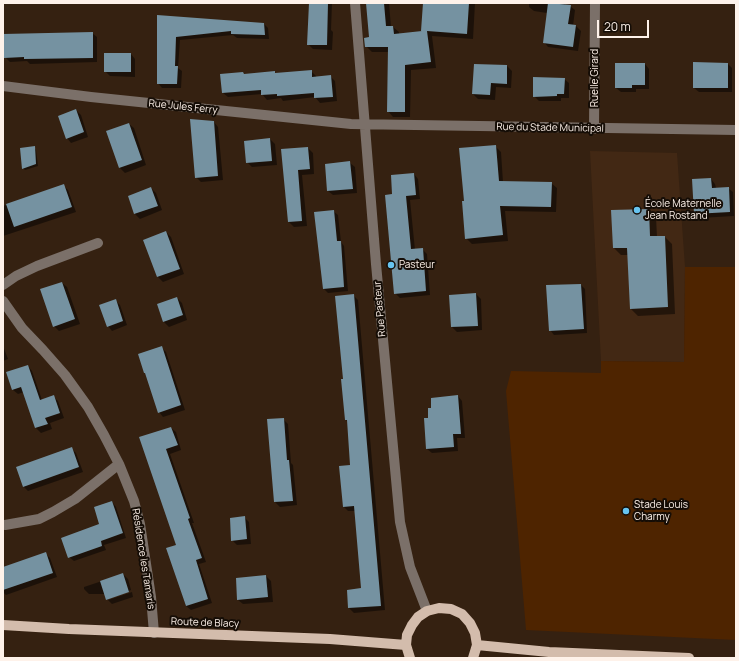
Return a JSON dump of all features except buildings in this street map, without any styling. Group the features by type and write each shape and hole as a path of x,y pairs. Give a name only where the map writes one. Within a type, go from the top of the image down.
{"main road":[{"path":"410,658 406,645 407,635 412,625 418,617 427,611 439,608 450,609 462,614 470,623 475,633 477,645 473,658"},
{"name":"Route de Blacy","path":"3,625 330,640 406,645"},
{"path":"477,645 549,652 689,658"}],"street":[{"name":"Rue Pasteur","path":"355,3 364,125 400,522 410,567 427,611"},
{"name":"Ruelle Girard","path":"594,129 595,3"},
{"name":"Rue Jules Ferry","path":"3,86 91,97 364,125"},
{"name":"Rue du Stade Municipal","path":"364,125 736,130"},
{"path":"3,285 16,276 37,266 98,243"},
{"name":"Résidence les Tamaris","path":"3,301 22,328 65,375 88,407 119,464 134,502 140,524 150,590 154,633"},
{"path":"6,525 39,519 53,512 75,499 119,464"}],"shaded area":[{"name":"École Maternelle Jean Rostand","path":"590,151 677,153 685,267 684,362 601,361"},
{"name":"Stade Louis Charmy","path":"685,267 736,267 736,640 526,630 506,391 511,371 601,373 601,361 684,362"}],"place":[{"name":"École Maternelle Jean Rostand","path":"637,210"},
{"name":"Pasteur","path":"391,265"},
{"name":"Stade Louis Charmy","path":"626,511"}]}
